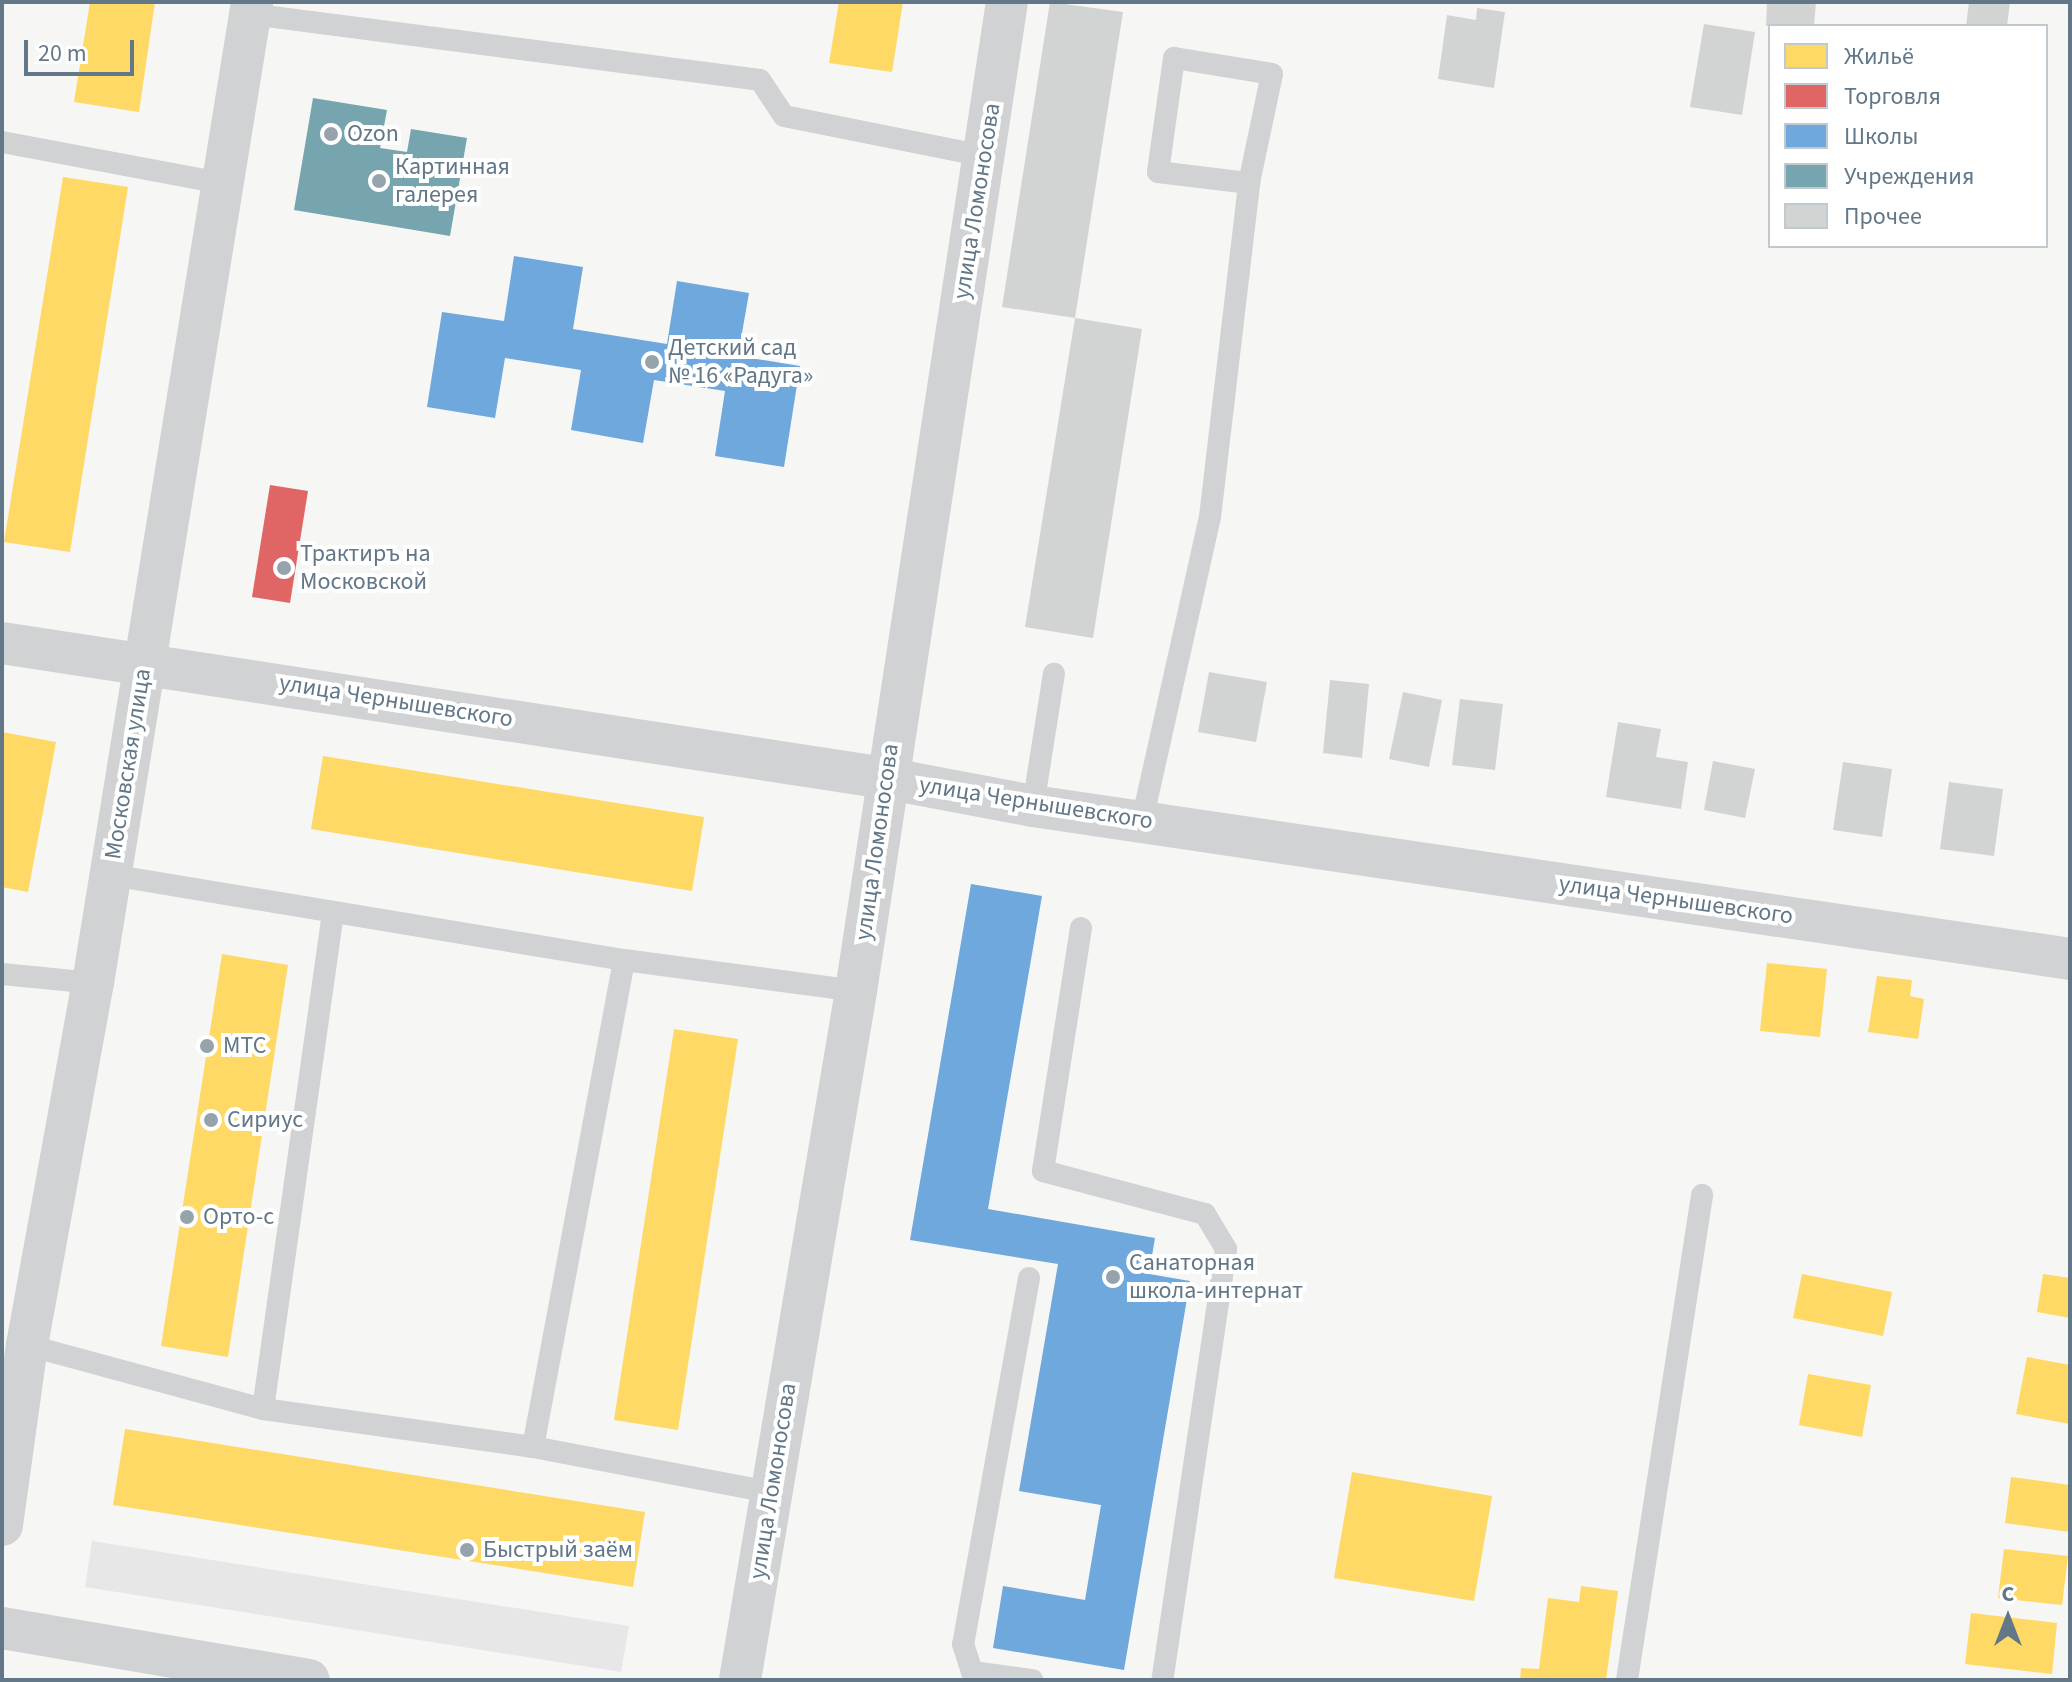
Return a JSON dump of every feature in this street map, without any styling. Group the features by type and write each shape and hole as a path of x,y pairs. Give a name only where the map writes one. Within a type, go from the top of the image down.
{"street":[{"name":"улица Ломоносова","path":"740,1680 856,991 885,778 1007,2"},
{"name":"Московская улица","path":"2,1525 27,1345 93,983 251,8"},
{"name":"улица Чернышевского","path":"2,643 143,662 885,778 1033,806 2070,959"},
{"path":"2,1628 201,1672 309,1680"}],"lane":[{"path":"251,8 760,80 784,116 985,156"},
{"path":"1142,821 1210,517 1249,183 1272,74 1174,58 1158,172 1249,183"},
{"path":"2,142 222,183"},
{"path":"1033,806 1054,674"},
{"path":"111,875 624,960 856,991"},
{"path":"263,1409 333,913"},
{"path":"1081,928 1043,1171 1205,1214 1226,1249 1162,1680"},
{"path":"533,1447 624,960"},
{"path":"2,974 93,983"},
{"path":"1627,1680 1702,1195"},
{"path":"1029,1278 963,1644 972,1672 1032,1680"},
{"path":"27,1345 263,1409 533,1447 770,1492"}],"shaded area":[{"path":"92,1541 629,1626 621,1672 85,1587"}],"building: Жильё":[{"path":"90,2 155,2 139,112 74,102"},
{"path":"839,2 903,2 892,72 829,63"},
{"path":"63,177 128,187 70,552 4,542"},
{"path":"2,732 56,742 28,892 2,887"},
{"path":"323,756 704,817 692,891 311,829"},
{"path":"222,954 288,965 228,1357 161,1346"},
{"path":"1767,963 1827,969 1820,1037 1760,1031"},
{"path":"1877,976 1912,980 1910,996 1924,999 1918,1039 1868,1032"},
{"path":"674,1029 738,1039 678,1430 614,1420"},
{"path":"1802,1274 1892,1292 1883,1336 1793,1318"},
{"path":"2043,1274 2070,1278 2070,1318 2037,1312"},
{"path":"2027,1357 2070,1365 2070,1424 2016,1414"},
{"path":"1808,1374 1871,1385 1862,1437 1799,1425"},
{"path":"125,1429 645,1512 633,1587 113,1505"},
{"path":"1352,1472 1492,1496 1474,1601 1334,1578"},
{"path":"2011,1477 2070,1485 2070,1532 2005,1523"},
{"path":"2004,1549 2068,1556 2062,1605 1998,1598"},
{"path":"1581,1586 1618,1591 1606,1680 1520,1680 1521,1668 1539,1669 1548,1598 1579,1602"},
{"path":"1971,1613 2057,1623 2052,1674 1965,1664"}],"building: Торговля":[{"path":"270,485 308,491 290,603 252,597"}],"building: Школы":[{"name":"Детский сад № 16 «Радуга»","path":"514,256 583,267 573,329 667,344 677,281 749,293 738,356 800,366 784,467 715,456 725,391 654,380 643,443 571,430 581,370 505,358 495,418 427,407 442,312 504,321"},
{"name":"Санаторная школа-интернат","path":"971,884 1042,896 988,1209 1155,1238 1149,1274 1190,1281 1124,1670 993,1648 1003,1586 1085,1600 1101,1505 1019,1491 1058,1264 910,1240"}],"building: Учреждения":[{"name":"Картинная галерея","path":"313,98 387,110 380,148 407,152 411,129 467,138 450,236 294,210"}],"building: Прочее":[{"path":"1050,2 1123,12 1075,318 1002,307"},
{"path":"1767,2 1816,2 1814,24 1766,26"},
{"path":"1969,2 2010,2 2007,24 1966,24"},
{"path":"1477,8 1505,12 1494,88 1438,79 1447,15 1476,20"},
{"path":"1704,24 1755,32 1742,115 1690,107"},
{"path":"1075,318 1142,329 1093,638 1025,627"},
{"path":"1209,672 1267,682 1256,742 1198,732"},
{"path":"1330,680 1369,684 1362,758 1323,753"},
{"path":"1403,692 1442,700 1429,767 1389,759"},
{"path":"1460,699 1503,704 1495,770 1452,765"},
{"path":"1618,722 1661,729 1656,757 1688,762 1681,809 1606,797"},
{"path":"1713,761 1755,769 1745,818 1704,810"},
{"path":"1843,762 1892,769 1882,837 1833,830"},
{"path":"1949,782 2003,789 1994,856 1940,849"}],"place":[{"name":"Ozon","path":"331,134"},
{"name":"Картинная галерея","path":"379,181"},
{"name":"Детский сад № 16 «Радуга»","path":"652,362"},
{"name":"Трактиръ на Московской","path":"284,568"},
{"name":"МТС","path":"207,1046"},
{"name":"Сириус","path":"211,1120"},
{"name":"Орто-с","path":"187,1217"},
{"name":"Санаторная школа-интернат","path":"1113,1277"},
{"name":"Быстрый заём","path":"467,1550"}]}
